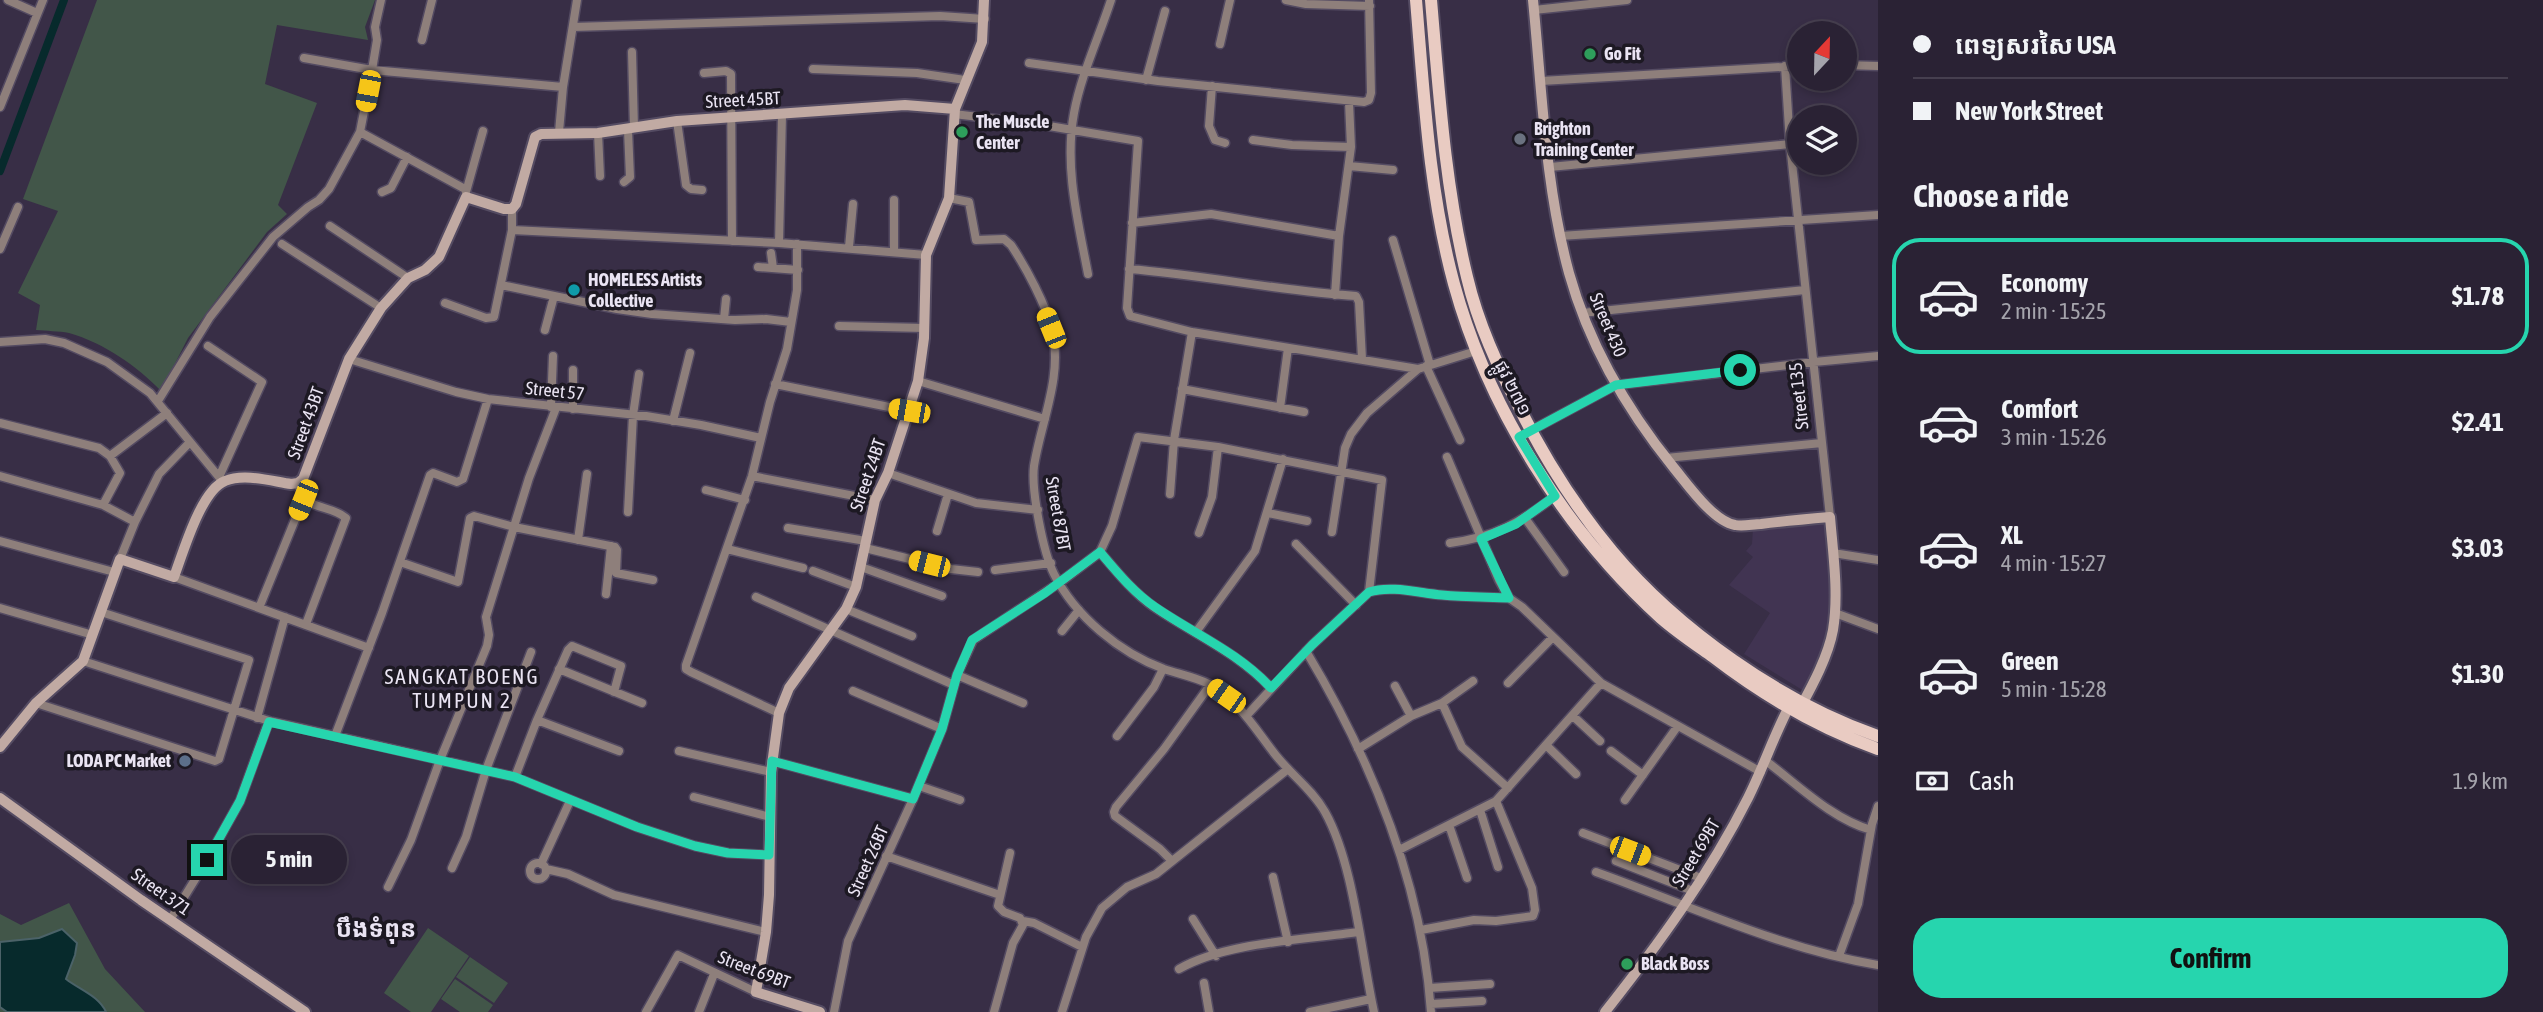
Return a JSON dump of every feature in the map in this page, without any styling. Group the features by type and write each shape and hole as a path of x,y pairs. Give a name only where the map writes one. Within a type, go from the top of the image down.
{"main road":[{"name":"ផ្លូវ ២៧១","path":"1416,0 1437,207 1454,284 1476,351 1519,437 1555,496 1604,560 1652,609 1751,686 1795,706 1878,736"},
{"name":"ផ្លូវ ២៧១","path":"1431,0 1452,204 1467,279 1489,347 1531,430 1588,520 1612,552 1655,596 1710,643 1824,728 1878,749"}],"street":[{"path":"8,0 37,13"},
{"path":"0,107 43,0"},
{"path":"158,401 210,317 273,237 330,189 360,132 377,40 375,27 381,0"},
{"path":"422,40 432,0"},
{"path":"559,132 563,87 577,0"},
{"name":"Street 24BT","path":"756,992 766,932 771,766 779,713 789,688 846,609 856,587 875,499 888,473 918,381 924,328 926,255 949,198 955,111 982,42 984,0"},
{"path":"1088,274 1073,194 1072,130 1079,91 1111,0"},
{"path":"1220,44 1230,0"},
{"path":"1029,64 1349,102 1368,100 1371,93 1370,3 1306,4 1286,0"},
{"path":"1533,5 1627,0"},
{"name":"Street 430","path":"1533,5 1560,236 1582,313 1597,350 1616,385 1665,458 1696,495 1721,519 1734,525 1829,517"},
{"path":"1146,80 1164,11"},
{"path":"573,27 940,16 985,19"},
{"path":"624,182 631,177 632,52"},
{"path":"304,58 372,70 563,87"},
{"path":"1857,65 1878,66"},
{"path":"1541,81 1785,66"},
{"name":"Street 135","path":"1785,66 1788,105"},
{"path":"813,69 918,73 965,80"},
{"path":"704,73 730,72 732,241"},
{"path":"1212,86 1209,126 1215,140 1225,143"},
{"path":"1335,295 1339,236 1351,147 1349,102"},
{"name":"Street 45BT","path":"512,209 516,204 535,137 541,134 598,133 677,121 905,105 955,111"},
{"path":"955,111 1138,141 1127,308 1128,314 1133,318 1192,332 1425,367"},
{"path":"779,243 782,115"},
{"path":"677,121 686,185 691,189 702,190"},
{"path":"466,193 483,131"},
{"path":"360,132 466,193 504,209 512,209 512,230 497,306 492,318 445,303"},
{"path":"598,133 600,176"},
{"path":"1253,140 1292,145 1351,147"},
{"path":"1550,167 1787,144"},
{"path":"382,192 391,188 407,157"},
{"path":"1349,166 1393,170"},
{"name":"Street 135","path":"1793,175 1833,553 1835,613 1833,632 1825,656 1795,706"},
{"name":"Street 43BT","path":"221,479 247,478 298,484 305,475 349,359 381,308 408,278 425,270 439,257 466,193"},
{"name":"Street 87BT","path":"949,198 969,202 976,240 1004,239 1012,245 1052,331 1052,386 1034,467 1033,488 1051,564 1059,583 1079,610 1123,649 1163,669 1210,685 1247,715 1288,769 1311,792 1326,813 1350,882 1374,1012"},
{"path":"894,200 894,252"},
{"path":"849,247 853,204"},
{"path":"0,249 18,207"},
{"path":"1132,223 1211,214 1339,236"},
{"path":"1560,236 1878,215"},
{"path":"330,226 408,278"},
{"path":"512,230 849,247 926,255"},
{"path":"1393,240 1425,367 1460,440"},
{"path":"282,244 381,308"},
{"path":"779,713 686,669 745,500 775,384 787,349 798,270 797,244"},
{"path":"771,253 773,268"},
{"path":"758,267 798,270"},
{"path":"1129,269 1180,273 1358,298 1362,359"},
{"path":"501,285 617,309 791,322"},
{"path":"1582,313 1805,290"},
{"path":"545,330 554,296"},
{"path":"724,319 726,299"},
{"path":"839,326 924,328"},
{"path":"1170,494 1174,440 1192,332"},
{"path":"0,342 35,339 64,343 107,362 134,379 158,401 221,479"},
{"path":"174,577 209,493 221,479 262,384 261,380 208,346"},
{"path":"1280,408 1288,348"},
{"path":"1332,532 1345,447 1367,413 1425,367 1476,351"},
{"path":"673,421 690,353"},
{"path":"388,887 415,831 440,760 488,641 486,617 553,407 553,356"},
{"path":"1519,437 1616,385 1878,356"},
{"name":"Street 57","path":"349,359 456,393 633,415 761,438"},
{"path":"573,370 573,409"},
{"path":"628,512 633,415 639,374"},
{"path":"918,381 1045,419"},
{"path":"775,384 909,411"},
{"path":"1182,389 1304,412"},
{"path":"335,736 430,475 433,473 457,482 463,479 488,399"},
{"path":"110,456 167,414"},
{"path":"0,423 99,448 110,456 120,473 103,505"},
{"name":"Street 26BT","path":"834,1012 848,941 919,786 942,729 957,675 972,640 1059,583 1100,552 1112,526 1138,436 1174,440"},
{"path":"1174,440 1382,480 1369,592"},
{"path":"0,747 36,703 83,662 114,572 135,522 159,474 190,442"},
{"path":"1665,458 1822,443"},
{"path":"1199,533 1212,497 1218,447"},
{"path":"1447,457 1509,598 1601,683 1761,772"},
{"path":"1196,632 1255,551 1283,459"},
{"path":"888,473 976,503 1038,510"},
{"path":"578,540 587,474"},
{"path":"0,476 103,505 135,522"},
{"path":"752,476 875,499"},
{"path":"298,484 303,500 346,518 306,624"},
{"path":"706,490 745,500"},
{"path":"937,531 948,494"},
{"path":"1450,543 1481,539 1504,530 1555,496"},
{"path":"259,608 303,500"},
{"path":"1268,513 1307,521"},
{"path":"400,562 458,582 471,516 611,546 617,550 617,573 653,580"},
{"path":"1525,518 1564,572"},
{"path":"788,528 865,544 951,569 978,572"},
{"path":"0,541 114,572"},
{"path":"1296,544 1356,605"},
{"path":"606,594 611,546"},
{"path":"727,549 803,568"},
{"path":"1100,552 1153,606 1240,659 1271,688"},
{"path":"1833,553 1878,560"},
{"path":"120,559 369,648"},
{"path":"995,570 1051,564"},
{"path":"861,567 942,596"},
{"path":"813,571 856,587"},
{"path":"1247,715 1306,651 1369,592 1377,589 1509,598"},
{"path":"756,597 954,685"},
{"path":"0,608 93,635"},
{"path":"846,609 912,636"},
{"path":"1062,631 1079,610"},
{"path":"36,703 215,761 219,759 249,660 101,612"},
{"path":"1835,613 1878,628"},
{"path":"257,718 285,617"},
{"path":"1508,683 1553,637"},
{"path":"515,777 559,669 572,646 619,664 622,670 614,692"},
{"path":"1306,651 1335,700 1358,749 1399,850 1420,930 1431,1008 1482,1001"},
{"path":"452,868 466,837 486,770 531,652"},
{"path":"83,662 269,722 515,777 637,827 695,846 728,853 769,855"},
{"path":"559,669 642,703"},
{"path":"1117,736 1163,669"},
{"path":"957,675 1023,703"},
{"path":"1358,749 1411,716 1442,703 1473,681"},
{"path":"1399,850 1496,801 1601,683"},
{"path":"1172,861 1115,816 1115,807 1164,748 1210,685"},
{"path":"1395,686 1411,716"},
{"path":"853,691 942,729"},
{"path":"1442,703 1462,747 1508,788"},
{"name":"Street 69BT","path":"1605,1012 1656,948 1685,904 1747,801 1795,706"},
{"path":"1573,716 1600,741"},
{"path":"537,720 619,751"},
{"path":"170,920 240,801 269,722"},
{"path":"1625,800 1677,727"},
{"path":"1547,746 1576,774"},
{"path":"680,751 771,766 913,799"},
{"path":"1611,751 1643,775"},
{"path":"1766,761 1837,814 1857,826 1871,830"},
{"path":"1062,1012 1082,947 1102,908 1112,897 1156,874 1288,769"},
{"path":"919,786 960,800"},
{"path":"694,797 770,817"},
{"name":"Street 371","path":"0,798 170,920 305,1012"},
{"path":"570,801 543,867 568,874 614,895 766,932"},
{"path":"1420,930 1474,920 1496,921 1532,916 1535,910 1532,888 1496,801"},
{"path":"1839,956 1858,904 1878,806"},
{"path":"1480,810 1498,867"},
{"path":"1449,825 1467,878"},
{"path":"1583,833 1701,878"},
{"path":"1010,853 999,910 1034,923 1082,947"},
{"path":"886,856 1000,895"},
{"path":"1616,861 1693,891"},
{"path":"1596,872 1737,926 1878,965"},
{"path":"1273,877 1288,942"},
{"path":"1193,919 1216,956"},
{"path":"994,1012 1013,943 1023,921"},
{"path":"1179,969 1247,947 1358,933"},
{"name":"Street 69BT","path":"646,1012 678,955 756,992 820,1012"},
{"path":"699,1012 714,974"},
{"path":"1204,983 1209,1012"},
{"path":"1429,988 1490,984"},
{"path":"1310,1012 1371,999"}],"shaded area":[{"path":"97,0 375,0 365,27 368,40 277,25 265,84 317,103 278,205 287,214 267,232 188,338 161,391 131,364 95,343 69,333 36,330 40,305 18,293 58,211 23,199"},
{"path":"1826,521 1830,555 1828,631 1823,652 1804,691 1744,654 1770,613 1729,585 1753,557 1746,551 1752,544 1753,528"},
{"path":"69,903 105,969 145,1012 0,1012 0,914 21,925"},
{"path":"428,928 469,956 431,1012 411,1012 384,993"},
{"path":"62,929 77,943 66,979 94,997 106,1012 7,1012 0,1007 0,942 39,938"},
{"path":"470,957 508,983 494,1003 456,977"},
{"path":"455,979 493,1005 488,1012 460,1012 441,999"}],"waterway":[{"path":"0,171 64,0"}],"place":[{"name":"Go Fit","path":"1590,54"},
{"name":"The Muscle Center","path":"962,132"},
{"name":"Brighton Training Center","path":"1520,139"},
{"name":"HOMELESS Artists Collective","path":"574,290"},
{"name":"LODA PC Market","path":"185,761"},
{"name":"Black Boss","path":"1627,964"}],"district":[{"name":"SANGKAT BOENG TUMPUN 2","path":"462,689"},
{"name":"បឹងទំពុន","path":"376,929"}],"route":[{"path":"207,860 240,801 269,722 515,777 637,827 695,846 728,853 769,855 772,761 913,799 942,729 957,675 972,640 1045,593 1100,552 1131,587 1153,606 1240,659 1271,688 1369,592 1377,589 1509,598 1481,539 1516,524 1555,496 1519,437 1616,385 1740,370"}]}
